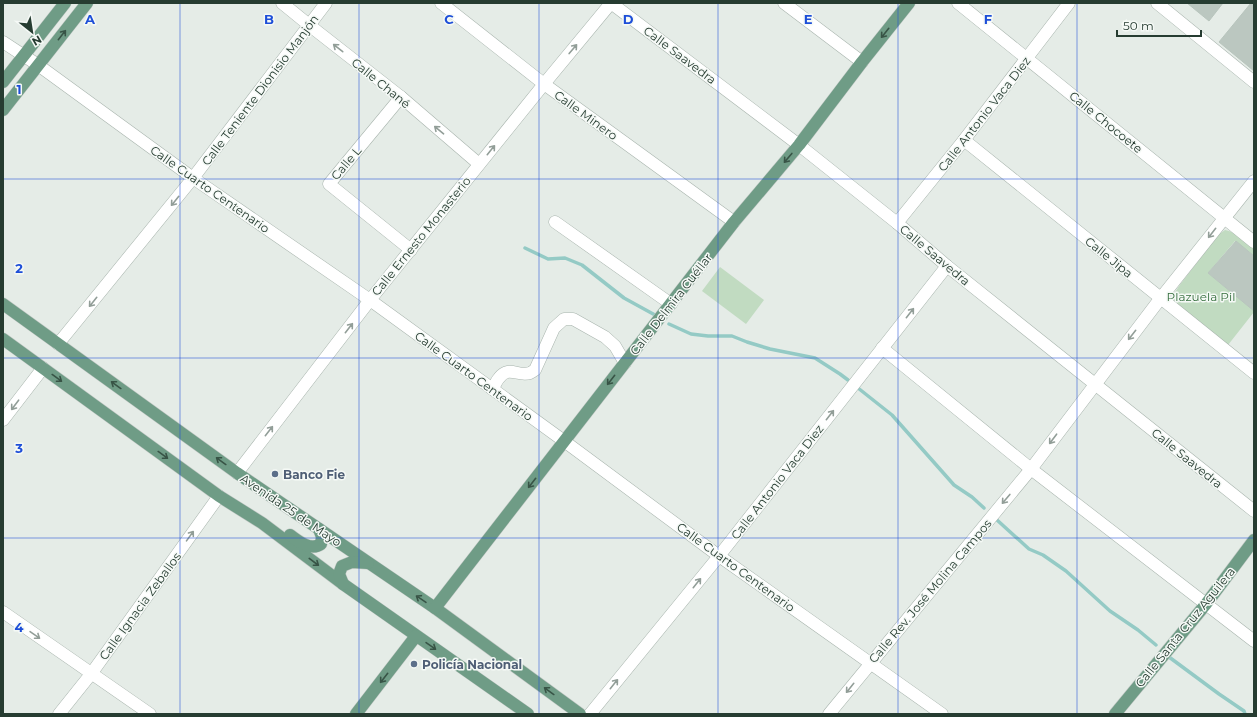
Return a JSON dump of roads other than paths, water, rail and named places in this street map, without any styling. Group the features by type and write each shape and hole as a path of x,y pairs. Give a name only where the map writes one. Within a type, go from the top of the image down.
{"main road":[{"path":"3,82 65,3"},
{"path":"3,110 87,3"},
{"name":"Calle Delmira Cuéllar","path":"435,608 734,222 799,145 909,3"},
{"name":"Avenida 25 de Mayo","path":"3,304 237,473 435,608 580,714"},
{"path":"3,312 25,328 34,327"},
{"path":"3,339 219,496 262,523 343,584 528,714"},
{"path":"262,523 275,526 298,541 311,547 317,547 321,544 322,537 319,529"},
{"name":"Calle Santa Cruz Aguilera","path":"1115,714 1206,604 1254,540"},
{"path":"343,584 339,574 342,566 352,562 370,564"},
{"path":"356,714 416,636"}],"street":[{"name":"Calle Chané","path":"282,3 401,98 479,164"},
{"name":"Calle Teniente Dionisio Manjón","path":"58,344 193,178 326,3"},
{"name":"Calle Minero","path":"441,3 544,84 734,222"},
{"name":"Calle Ernesto Monasterio","path":"237,473 370,300 611,3"},
{"name":"Calle Saavedra","path":"611,3 799,145 897,223 947,266 1254,511"},
{"path":"784,3 862,62"},
{"name":"Calle Chocoete","path":"958,3 1254,242"},
{"name":"Calle Antonio Vaca Diez","path":"897,223 964,140 1070,3"},
{"path":"1157,3 1254,82"},
{"name":"Calle Cuarto Centenario","path":"3,42 38,65 193,178 370,300 719,556 871,662 942,714"},
{"name":"Calle L","path":"401,98 328,184 411,250"},
{"name":"Calle Jipa","path":"964,140 1254,373"},
{"name":"Calle Rev. José Molina Campos","path":"830,714 1030,469 1160,299 1254,181"},
{"path":"555,222 671,304"},
{"name":"Calle Antonio Vaca Diez","path":"590,714 719,556 947,266"},
{"path":"492,389 499,378 505,373 510,371 518,374 529,373 535,370 554,328 564,319 573,319 605,337 615,346 625,363"},
{"path":"882,348 1030,469 1254,641"},
{"path":"3,420 43,368"},
{"name":"Calle Ignacia Zeballos","path":"59,714 92,674 219,496"},
{"path":"3,612 150,714"}],"waterway":[{"path":"525,248 548,259 565,258 582,265 624,298 655,315"},
{"path":"669,324 691,334 732,336 770,349 815,358 848,380"},
{"path":"858,388 892,415 954,485 972,497 984,508"},
{"path":"997,520 1029,549 1043,555 1066,571 1110,611 1138,630 1156,645"},
{"path":"1169,657 1244,711 1245,714"}],"place":[{"name":"Banco Fie","path":"275,474"},
{"name":"Policía Nacional","path":"414,664"}],"park label":[{"name":"Plazuela Pil","path":"1201,296"}]}
